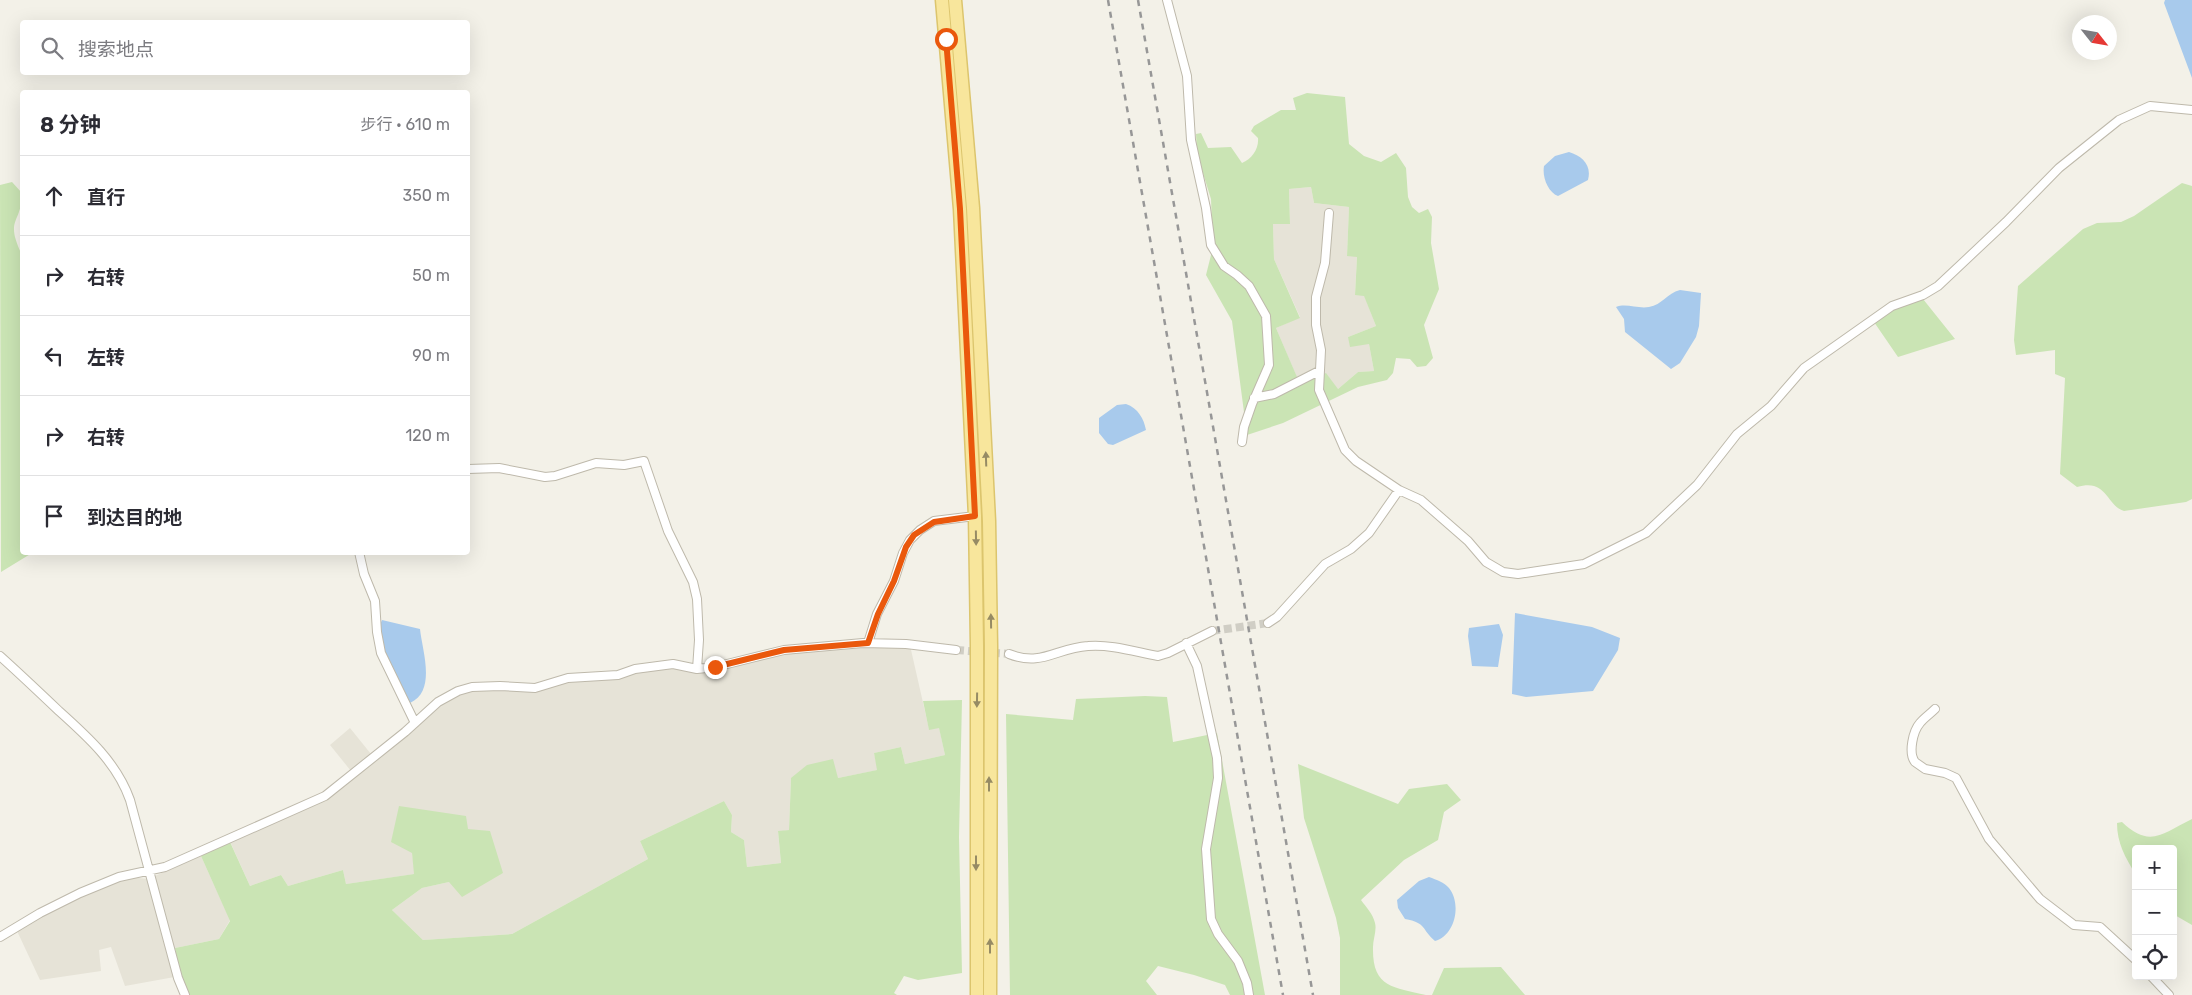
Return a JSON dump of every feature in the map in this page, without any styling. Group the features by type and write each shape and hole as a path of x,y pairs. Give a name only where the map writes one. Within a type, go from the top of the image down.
{"main road":[{"path":"942,0 960,209 975,516 977,995"},
{"path":"955,0 973,208 988,513 991,637 990,995"}],"street":[{"path":"1167,0 1186,76 1191,140 1205,200 1211,245 1220,262 1249,286 1266,316 1269,365 1254,398 1244,427 1242,442"},
{"path":"1329,212 1325,264 1316,297 1316,325 1321,350 1319,390 1345,450 1356,461 1399,490 1421,500 1468,541 1486,562 1503,572 1518,574 1578,567 1646,533 1697,485 1737,434 1771,406 1804,368 1892,306 1923,295 1938,286 2006,222 2059,168 2119,120 2150,106 2192,110"},
{"path":"1254,398 1274,394 1320,371"},
{"path":"470,468 499,468 546,477 596,464 624,465 644,461 668,531 695,590 699,640 697,669"},
{"path":"1268,623 1277,617 1325,564 1351,549 1364,538 1399,490"},
{"path":"868,643 906,547 914,535 934,522 975,516"},
{"path":"360,555 364,574 375,601 377,632 381,653 415,723"},
{"path":"1008,654 1023,659 1037,659 1090,646 1158,656 1212,631"},
{"path":"0,937 40,913 80,893 119,877 148,872 174,863 325,796 451,693 472,688 500,686 535,688 568,678 618,675 635,669 672,664 697,669 715,667 784,650 868,643 906,644 956,650"},
{"path":"1186,643 1197,666 1217,758 1218,778 1206,849 1210,910 1218,934 1238,961 1249,995"},
{"path":"0,656 84,734 112,764 122,779 130,800 178,978 185,995"},
{"path":"1935,709 1921,721 1915,731 1911,751 1914,762 1924,769 1945,772 1956,778 1989,838 2040,899 2074,925 2100,926 2132,956"},
{"path":"2155,980 2169,995"}],"shaded area":[{"path":"1311,187 1314,203 1349,207 1347,256 1357,256 1355,294 1364,295 1376,326 1348,337 1369,344 1374,371 1358,372 1338,389 1300,385 1276,328 1300,317 1274,259 1273,224 1290,224 1289,189"},
{"path":"886,639 909,641 929,729 939,727 945,755 905,764 901,747 874,753 878,770 838,778 791,778 789,830 778,832 781,863 747,867 744,840 731,832 732,815 724,801 640,841 648,859 512,934 423,940 392,910 422,888 503,873 412,853 415,874 346,884 343,870 288,886 281,875 250,886 228,837 319,797 351,771 330,745 350,728 371,754 444,694 462,686 536,685 569,674 612,672 678,661 709,666 787,648"},
{"path":"201,856 230,920 219,939 175,948 180,976 125,986 111,947 99,950 101,971 40,980 17,931 71,901 129,877 148,879"}],"green space":[{"path":"1307,93 1345,97 1349,144 1364,156 1381,162 1396,153 1406,168 1408,197 1412,207 1419,213 1428,209 1432,217 1431,243 1439,289 1424,325 1433,358 1426,366 1417,367 1410,359 1396,358 1393,373 1387,380 1358,387 1283,423 1247,435 1232,321 1206,275 1213,247 1211,199 1197,154 1196,134 1201,133 1208,148 1231,147 1242,163 1252,156 1256,150 1258,138 1251,131 1254,126 1281,110 1296,110 1293,98","holes":["1311,187 1314,203 1349,207 1347,256 1357,257 1355,295 1364,296 1376,326 1348,337 1350,347 1369,344 1374,371 1358,372 1338,389 1326,373 1300,384 1276,328 1300,318 1274,259 1273,224 1290,224 1289,189"]},
{"path":"12,182 20,191 20,207 15,222 14,234 20,250 20,555 29,555 1,572 0,185"},
{"path":"2182,183 2192,186 2192,499 2186,502 2124,511 2118,508 2100,489 2087,485 2077,487 2060,474 2065,378 2055,374 2055,350 2016,355 2014,340 2018,286 2083,229 2097,223 2121,222 2134,216"},
{"path":"1923,299 1955,339 1898,357 1874,322 1902,304"},
{"path":"1167,697 1173,742 1217,733 1265,995 1230,995 1225,985 1158,966 1146,981 1157,995 1010,995 1006,714 1073,720 1076,699"},
{"path":"962,700 959,837 962,973 918,980 904,976 894,993 897,995 189,995 180,976 175,948 219,939 230,921 201,856 230,842 250,886 281,875 288,886 343,870 346,884 414,874 412,853 391,842 399,806 466,816 468,829 490,831 503,873 462,897 449,882 422,888 392,910 423,940 512,934 648,859 640,841 724,801 732,815 731,832 744,840 747,867 781,863 778,831 789,830 791,778 807,765 833,759 838,778 877,770 874,753 901,747 905,764 945,755 939,728 929,730 923,701"},
{"path":"1298,764 1398,804 1409,789 1447,784 1461,800 1444,812 1438,840 1404,860 1361,900 1375,923 1373,947 1376,971 1381,978 1394,987 1426,995 1340,995 1340,938 1336,918 1304,818"},
{"path":"2192,819 2192,925 2177,916 2177,845 2132,845 2132,868 2122,850 2118,837 2117,823 2122,822 2141,835 2149,837 2164,833"},
{"path":"1501,967 1525,995 1432,995 1444,968"}],"water":[{"path":"2165,0 2192,0 2192,78 2164,3"},
{"path":"1569,152 1585,162 1589,170 1588,180 1558,196 1546,184 1544,166 1555,156"},
{"path":"1680,290 1701,293 1699,326 1696,337 1680,363 1671,369 1625,332 1624,319 1616,307 1654,306"},
{"path":"1126,404 1140,414 1146,430 1113,445 1108,444 1099,433 1099,418 1117,405"},
{"path":"1515,613 1592,627 1620,638 1618,650 1593,691 1526,697 1512,694"},
{"path":"382,620 420,629 425,658 426,680 418,697 410,703 385,655 379,627"},
{"path":"1499,624 1503,635 1498,667 1472,666 1468,636 1469,628"},
{"path":"1429,877 1440,881 1449,888 1453,895 1456,910 1452,926 1442,938 1435,941 1417,922 1405,919 1398,908 1397,900 1419,881"}],"tunnel":[{"path":"1212,631 1268,623"},
{"path":"956,650 1009,654"}],"railway":[{"path":"1108,0 1283,995"},
{"path":"1138,0 1313,995"}],"route":[{"path":"715,667 784,650 868,643 878,614 894,581 903,554 914,535 927,525 942,519 975,516 960,209 946,39"}]}
